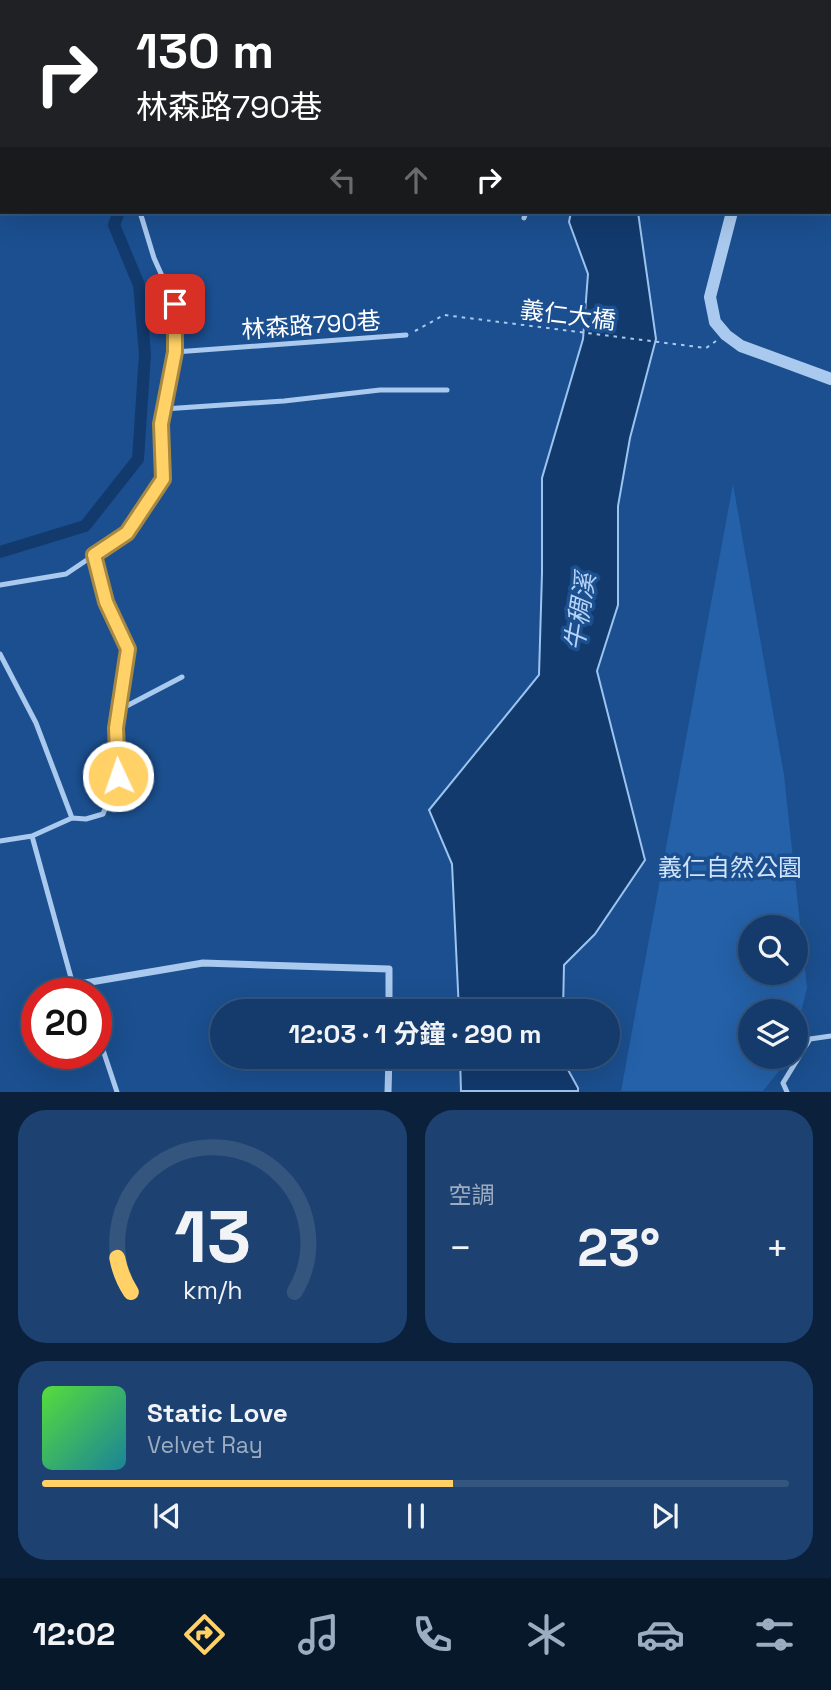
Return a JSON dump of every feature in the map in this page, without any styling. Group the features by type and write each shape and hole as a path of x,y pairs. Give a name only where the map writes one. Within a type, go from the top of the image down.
{"street":[{"path":"731,214 710,298 715,322 741,346 831,379"},
{"path":"112,978 203,963 389,970 389,999"},
{"path":"388,1091 389,1069"}],"lane":[{"path":"0,585 66,574 127,533 163,479 161,424 175,352 175,304 154,258 141,214"},
{"name":"林森路790巷","path":"175,352 406,335"},
{"path":"164,409 284,401 380,390 447,390"},
{"path":"0,841 32,836 72,818 86,819 103,814 118,776 116,728 128,649 106,602 94,555"},
{"path":"0,654 36,723 72,818"},
{"path":"119,710 181,677"},
{"path":"32,836 71,978"},
{"path":"787,1091 783,1083 804,1045 810,1039 831,1036"},
{"path":"110,1069 117,1091"}],"path":[{"name":"義仁大橋","path":"406,335 444,315 706,348 726,335"}],"green space":[{"name":"義仁自然公園","path":"733,484 784,775 799,915 738,915 738,985 807,985 807,988 804,999 738,999 738,1069 780,1069 763,1091 621,1091"}],"water":[{"name":"牛稠溪","path":"571,214 638,214 656,339 630,438 618,506 618,605 597,671 645,860 595,934 564,965 563,999 458,999 452,864 429,810 539,675 542,478 583,339 588,274 569,222"},
{"path":"460,1069 568,1069 578,1088 578,1091 461,1091"}],"waterway":[{"path":"0,552 85,526 138,459 145,354 139,285 114,225 118,214"}],"route":[{"path":"118,776 116,728 128,649 106,602 94,555 127,533 163,479 161,424 175,352 175,304"}]}
